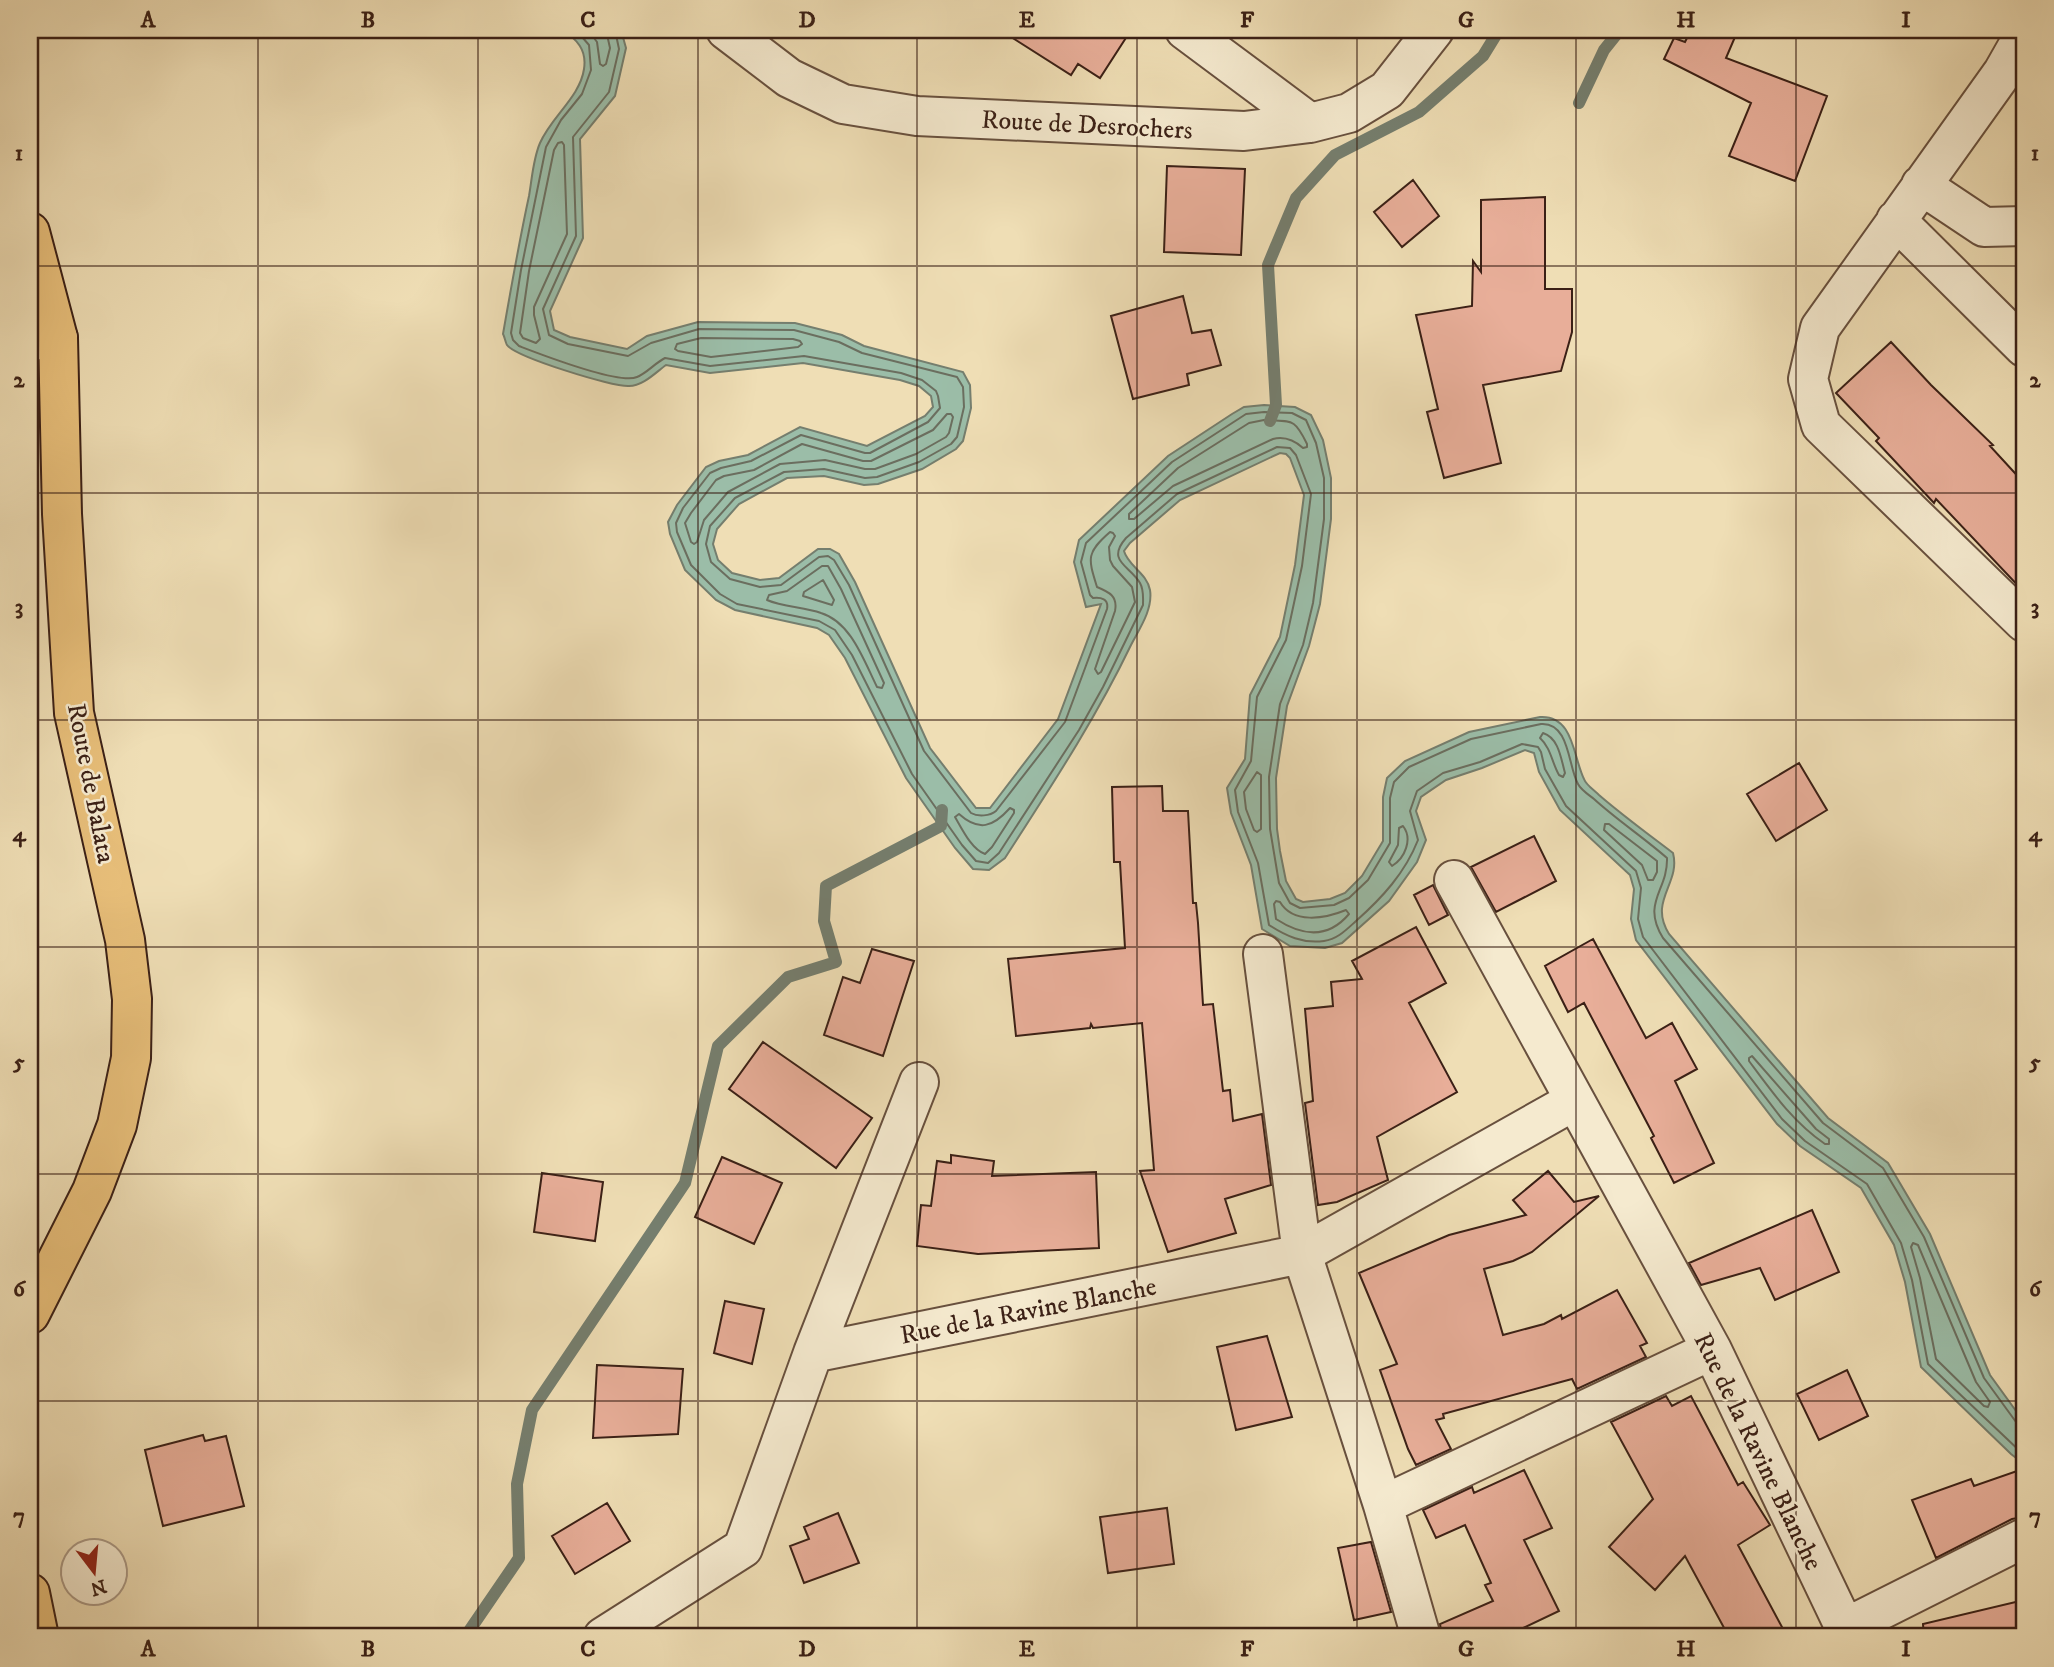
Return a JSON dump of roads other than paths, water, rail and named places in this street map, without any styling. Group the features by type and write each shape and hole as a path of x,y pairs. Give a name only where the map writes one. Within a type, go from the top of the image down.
{"main road":[{"name":"Route de Balata","path":"30,232 62,514 75,713 125,940 132,999 131,1058 117,1125 92,1191 30,1314"},
{"path":"30,1593 39,1637"}],"street":[{"name":"Route de Desrochers","path":"726,30 789,78 843,104 917,116 1244,131 1310,123 1349,113 1387,90 1434,30"},
{"path":"1185,30 1310,123"},
{"path":"2024,35 2003,72 1821,328 1808,379 1821,425 2024,622"},
{"path":"1921,185 1984,227 2024,226"},
{"path":"1896,220 2024,347"},
{"name":"Rue de la Ravine Blanche","path":"1454,880 1712,1350 1845,1628 2022,1539"},
{"path":"1264,954 1302,1254 1383,1505 1421,1637"},
{"path":"603,1637 743,1548 813,1353 919,1082"},
{"name":"Rue de la Ravine Blanche","path":"813,1353 1302,1254 1574,1101"},
{"path":"1383,1505 1712,1350"}],"water":[{"path":"562,30 621,30 626,48 615,96 580,139 583,238 550,311 554,330 570,337 627,349 647,336 698,322 795,323 842,335 864,346 963,372 970,385 971,408 963,441 956,449 922,469 878,484 864,485 824,476 787,478 739,504 717,529 713,544 718,560 732,573 760,580 779,578 818,549 830,549 839,554 855,582 930,748 976,808 990,808 1058,719 1101,604 1086,607 1074,562 1079,540 1168,456 1244,407 1295,407 1311,415 1323,440 1331,478 1331,519 1320,604 1309,646 1287,706 1276,778 1280,851 1286,881 1296,899 1303,902 1330,899 1345,893 1362,876 1383,841 1383,797 1387,778 1405,761 1469,732 1540,717 1551,718 1560,723 1571,739 1586,783 1673,853 1673,874 1662,911 1663,922 1669,934 1828,1118 1888,1163 1930,1234 1990,1375 2024,1422 2024,1464 1921,1367 1905,1282 1894,1245 1861,1188 1800,1146 1777,1124 1636,940 1631,919 1634,889 1630,875 1560,810 1539,772 1534,753 1525,750 1446,780 1421,797 1416,811 1426,840 1417,862 1389,901 1342,943 1325,948 1290,946 1262,929 1251,865 1231,813 1227,788 1245,759 1250,695 1280,637 1295,565 1304,495 1286,454 1280,453 1180,500 1130,543 1124,551 1126,556 1145,579 1150,590 1150,604 1142,625 1087,727 1005,858 989,870 973,869 906,778 845,658 829,635 817,628 735,610 716,600 685,570 670,534 668,522 677,505 706,467 719,461 748,455 800,427 867,446 925,416 933,407 931,396 919,386 900,380 803,363 710,373 666,365 639,384 619,385 545,364 527,357 507,344 503,334 536,156 551,124 577,89 584,69 584,56 580,46"}],"waterway":[{"path":"1270,421 1276,405 1268,265 1296,198 1335,155 1419,112 1483,56 1499,30"},
{"path":"1579,103 1604,50 1620,30"},
{"path":"465,1637 519,1558 517,1484 532,1410 685,1183 718,1046 788,977 836,962 824,921 826,886 941,826 942,810"}]}
